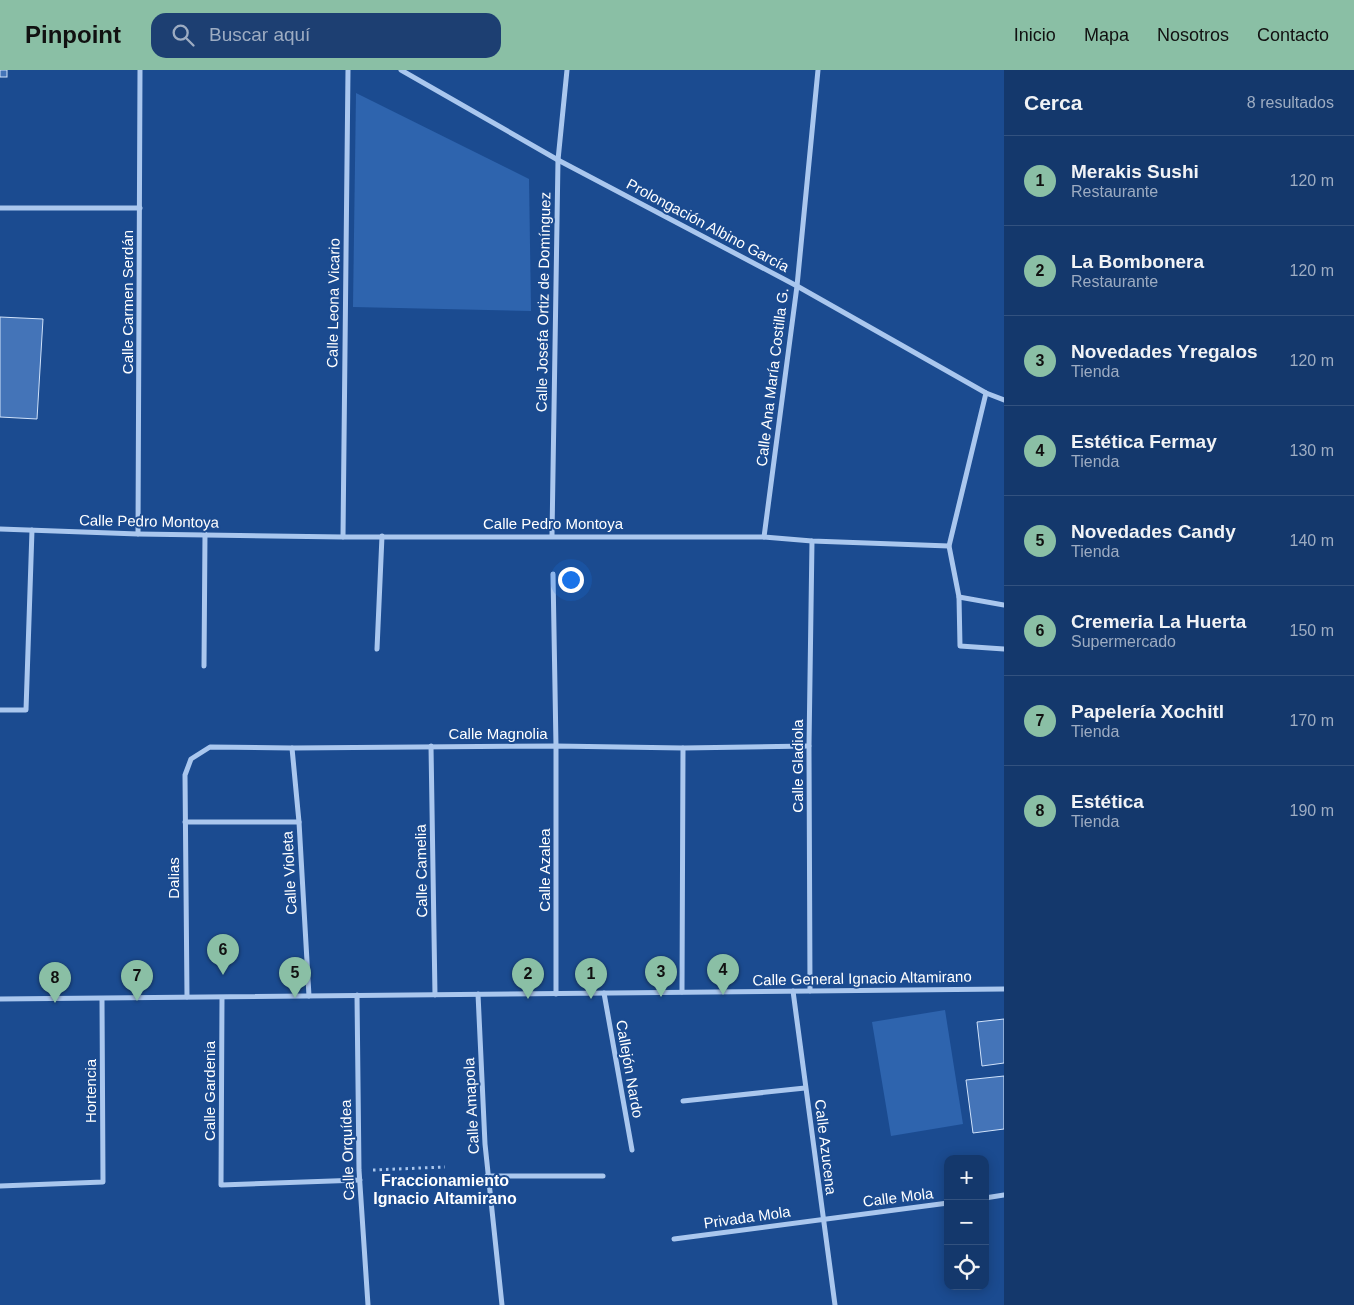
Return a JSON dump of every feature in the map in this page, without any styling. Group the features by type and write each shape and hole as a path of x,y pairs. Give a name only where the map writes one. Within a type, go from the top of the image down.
{"street":[{"name":"Calle Carmen Serdán","path":"138,534 140,70"},
{"name":"Calle Leona Vicario","path":"343,537 348,70"},
{"name":"Prolongación Albino García","path":"401,70 558,160 796,286 986,393 1004,400"},
{"name":"Calle Josefa Ortiz de Domínguez","path":"552,535 558,160 567,70"},
{"name":"Calle Ana María Costilla G.","path":"764,537 796,286 818,70"},
{"path":"0,208 140,208"},
{"path":"986,393 949,546 959,597 960,646 1004,649"},
{"name":"Calle Pedro Montoya","path":"0,530 343,537 552,535 764,537 812,541 949,546"},
{"path":"0,710 26,710 32,530"},
{"path":"204,666 206,534"},
{"path":"377,649 382,536"},
{"name":"Calle Gladiola","path":"810,991 809,746 812,541"},
{"path":"553,574 556,746"},
{"path":"959,597 1004,605"},
{"name":"Calle Camelia","path":"431,746 435,995"},
{"name":"Calle Magnolia","path":"191,759 210,747 556,746 683,748 809,746"},
{"name":"Calle Azalea","path":"556,746 556,994"},
{"name":"Calle Violeta","path":"292,748 299,822 309,996"},
{"path":"682,992 683,748"},
{"name":"Dalias","path":"186,997 185,774 191,759"},
{"path":"185,822 299,822"},
{"name":"Calle General Ignacio Altamirano","path":"0,999 1004,988"},
{"name":"Calle Azucena","path":"793,991 835,1305"},
{"name":"Callejón Nardo","path":"604,993 632,1150"},
{"name":"Calle Amapola","path":"478,994 487,1176 502,1305"},
{"name":"Calle Orquídea","path":"357,995 360,1180 368,1305"},
{"name":"Calle Gardenia","path":"222,998 221,1185 360,1180"},
{"name":"Hortencia","path":"0,1186 103,1182 102,999"},
{"path":"683,1101 805,1088"},
{"path":"487,1176 603,1176"},
{"path":"989,1197 1004,1195"},
{"name":"Calle Mola","path":"822,1219 944,1204"},
{"name":"Privada Mola","path":"674,1239 822,1219"}],"path":[{"path":"360,1170 445,1167"}],"shaded area":[{"path":"356,93 529,179 531,311 353,307"},
{"path":"945,1010 963,1124 891,1136 872,1022"}],"building":[{"path":"0,70 7,70 7,77 0,77"},
{"path":"0,317 43,319 37,419 0,417"},
{"path":"1004,1019 1004,1063 982,1066 977,1022"},
{"path":"1004,1076 1004,1129 973,1133 966,1080"}],"place":[{"name":"Cremeria La Huerta","path":"223,975"},
{"name":"Estética Fermay","path":"723,995"},
{"name":"Novedades Yregalos","path":"661,997"},
{"name":"Novedades Candy","path":"295,998"},
{"name":"La Bombonera","path":"528,999"},
{"name":"Merakis Sushi","path":"591,999"},
{"name":"Papelería Xochitl","path":"137,1001"},
{"name":"Estética","path":"55,1003"}],"district":[{"name":"Fraccionamiento Ignacio Altamirano","path":"445,1189"}]}
